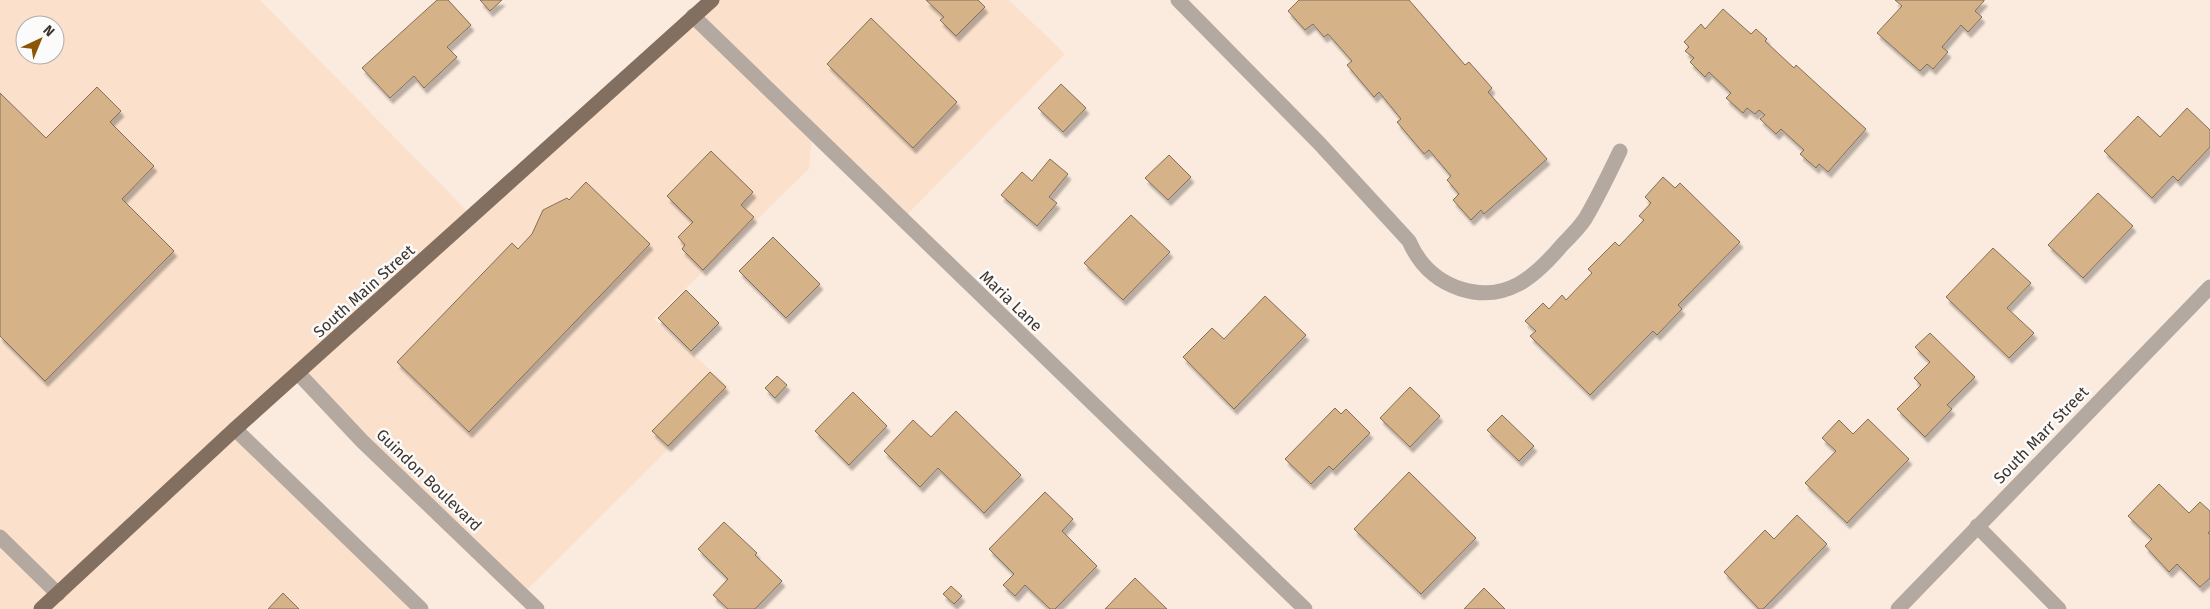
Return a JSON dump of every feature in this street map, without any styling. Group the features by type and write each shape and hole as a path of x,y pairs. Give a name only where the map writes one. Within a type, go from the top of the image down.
{"main road":[{"name":"South Main Street","path":"41,609 236,429 712,0"}],"street":[{"path":"1178,0 1319,143 1409,241 1413,251 1426,268 1453,286 1474,292 1496,291 1517,285 1535,274 1551,260 1584,220 1620,151"},
{"name":"Maria Lane","path":"693,16 1305,609"},
{"name":"South Marr Street","path":"1898,609 2210,287"},
{"name":"Guindon Boulevard","path":"299,374 362,441 537,609"},
{"path":"236,429 421,609"},
{"path":"1977,526 2059,609"},
{"path":"0,537 58,594"}],"shaded area":[{"path":"0,0 260,0 473,217 712,0 1009,0 1065,54 902,220 812,133 809,169 654,319 730,388 522,595 299,374 236,429 421,609 0,609"}],"building":[{"path":"437,0 448,0 471,25 447,47 457,57 424,88 414,76 390,98 362,68"},
{"path":"480,0 502,0 490,11"},
{"path":"926,0 978,0 985,7 956,36 940,20 944,17"},
{"path":"1299,0 1409,0 1465,65 1469,62 1492,88 1488,92 1547,159 1484,214 1481,210 1471,220 1453,200 1459,194 1447,180 1451,176 1429,150 1424,154 1397,122 1401,119 1379,92 1374,97 1347,65 1352,61 1328,34 1324,37 1313,24 1305,30 1288,11"},
{"path":"1895,0 1984,1 1975,11 1982,17 1968,32 1961,25 1942,47 1948,52 1933,69 1927,64 1920,71 1877,33 1902,6"},
{"path":"1723,9 1751,34 1756,29 1767,39 1765,41 1794,68 1796,65 1866,129 1828,172 1819,164 1816,168 1800,154 1804,150 1781,129 1776,134 1760,119 1765,115 1759,110 1755,114 1747,108 1743,113 1726,98 1731,93 1709,72 1705,77 1690,62 1694,58 1685,51 1689,47 1684,42 1701,24 1705,29"},
{"path":"871,18 957,102 913,148 827,64"},
{"path":"1061,84 1086,108 1063,132 1038,108"},
{"path":"97,87 121,111 110,122 154,166 122,199 174,251 45,381 0,336 0,93 46,138"},
{"path":"2187,108 2210,130 2210,147 2178,181 2173,176 2152,198 2104,151 2138,116 2160,137"},
{"path":"711,151 753,192 741,205 754,217 703,270 682,249 685,245 678,237 693,222 667,196"},
{"path":"1169,155 1191,177 1168,200 1145,178"},
{"path":"1050,159 1068,174 1049,197 1057,203 1037,226 1001,195 1022,172 1032,181"},
{"path":"1663,177 1675,188 1680,183 1740,242 1678,305 1682,309 1657,335 1653,331 1590,395 1530,336 1536,331 1525,321 1543,303 1549,309 1562,295 1566,300 1592,273 1588,269 1615,242 1619,246 1644,220 1639,216 1651,203 1645,197"},
{"path":"586,182 650,244 469,432 397,362 512,243 518,249 532,234 543,210 567,198 569,200"},
{"path":"2098,193 2133,226 2083,278 2048,245"},
{"path":"1131,215 1170,252 1123,300 1084,263"},
{"path":"773,237 820,284 786,318 739,271"},
{"path":"1993,248 2031,283 2007,308 2034,333 2009,358 1946,297"},
{"path":"686,290 719,323 691,351 658,318"},
{"path":"1265,296 1306,335 1234,409 1183,357 1212,328 1224,339"},
{"path":"1930,333 1975,377 1947,405 1952,409 1925,437 1897,409 1921,385 1914,378 1930,362 1915,347"},
{"path":"710,372 726,387 668,446 652,431"},
{"path":"777,376 787,385 775,398 765,388"},
{"path":"1410,387 1440,416 1410,447 1380,418"},
{"path":"853,392 887,426 849,465 815,431"},
{"path":"1335,408 1341,414 1346,409 1370,433 1333,470 1329,466 1311,484 1285,459"},
{"path":"956,411 1021,475 984,513 938,468 920,487 884,451 913,420 931,437"},
{"path":"1502,415 1534,446 1519,461 1487,430"},
{"path":"1868,419 1909,459 1847,523 1805,483 1836,451 1822,438 1839,420 1853,434"},
{"path":"1409,472 1476,538 1421,594 1354,529"},
{"path":"2159,484 2189,513 2200,502 2210,511 2210,531 2208,533 2210,534 2210,578 2200,587 2177,564 2169,572 2145,546 2152,539 2128,516"},
{"path":"1045,492 1073,519 1062,531 1097,566 1055,609 1050,609 1025,585 1015,596 1003,585 1014,574 989,549"},
{"path":"1797,515 1827,544 1763,609 1759,609 1724,572 1765,530 1774,539"},
{"path":"724,522 757,553 755,555 782,581 755,609 728,609 713,595 728,579 698,549"},
{"path":"1135,578 1167,609 1105,609"},
{"path":"951,586 962,596 954,604 943,594"},
{"path":"1484,588 1505,609 1464,609"},
{"path":"283,593 299,609 268,609"}]}
